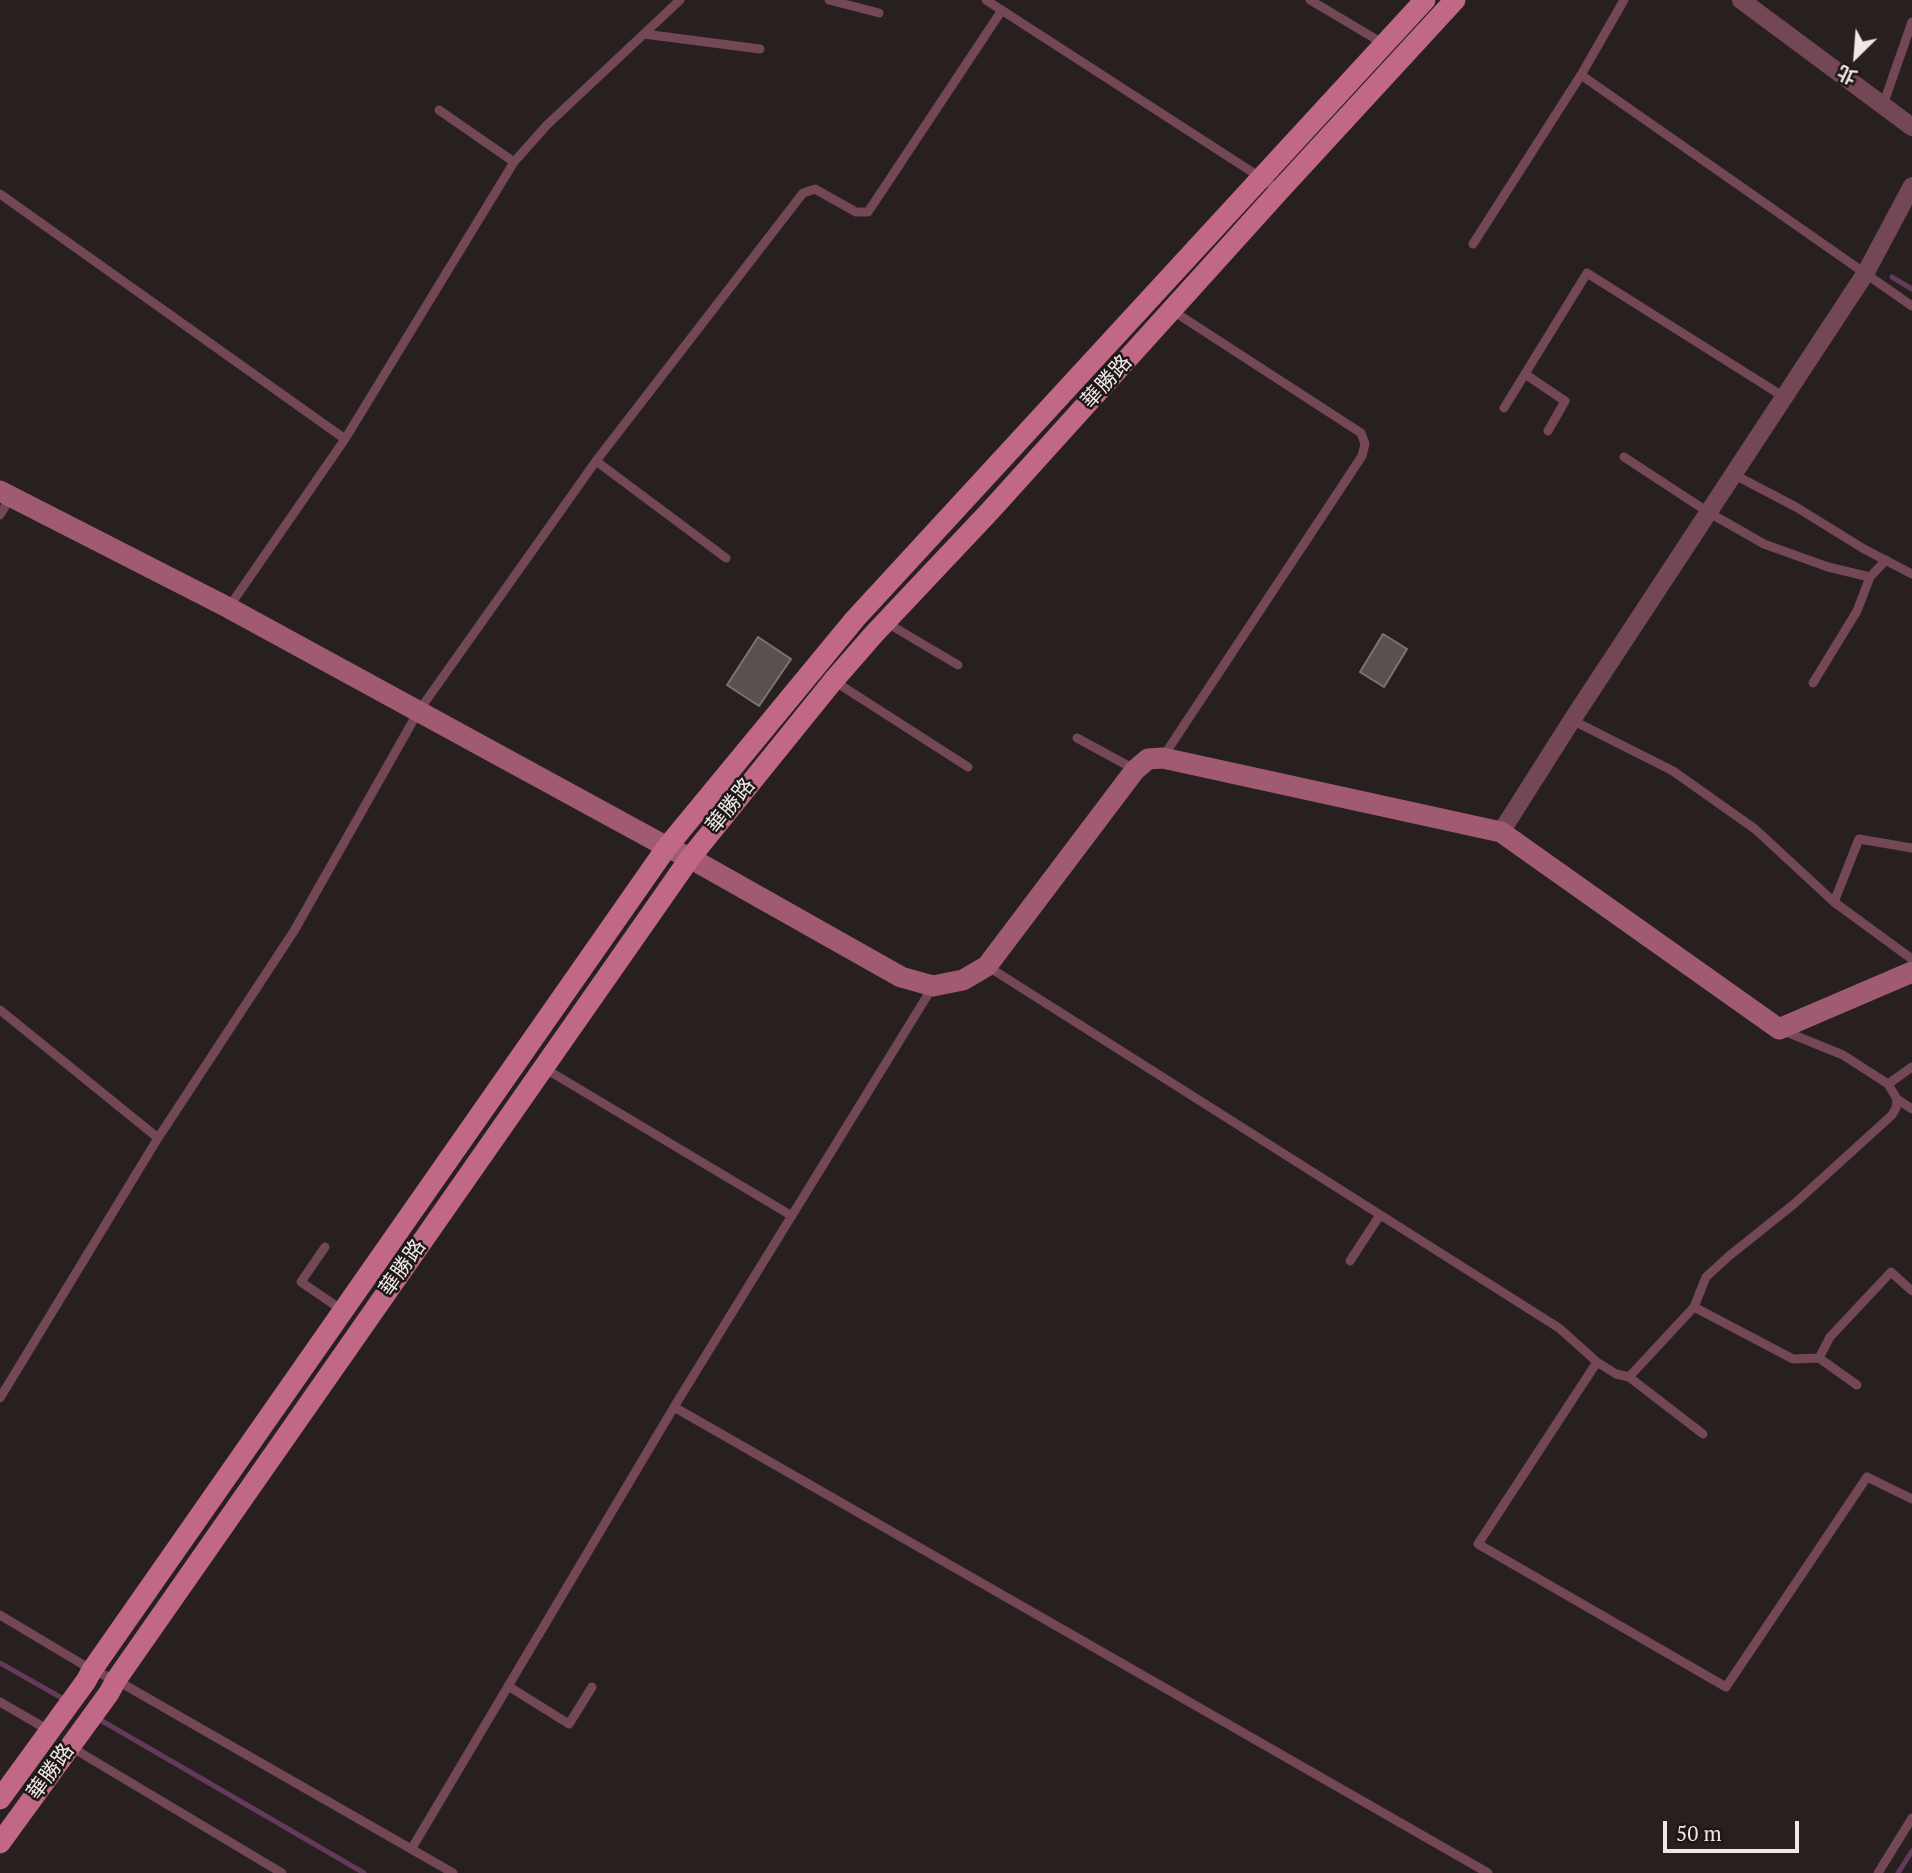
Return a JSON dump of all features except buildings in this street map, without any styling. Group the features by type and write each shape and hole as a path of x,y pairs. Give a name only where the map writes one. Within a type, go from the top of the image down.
{"main road":[{"name":"華勝路","path":"0,1800 667,847 855,619 1425,0"},
{"name":"華勝路","path":"0,1843 690,858 833,681 1455,0"}],"street":[{"path":"1741,0 1912,127"},
{"path":"1501,832 1866,274 1912,186"},
{"path":"4,501 229,608 690,858 901,977 933,986 963,980 987,966 1135,770 1148,759 1163,758 1501,832 1779,1028 1912,972"}],"lane":[{"path":"229,608 345,439 514,162 547,125 680,0"},
{"path":"829,0 879,13"},
{"path":"986,0 1280,190"},
{"path":"1310,0 1384,44"},
{"path":"1473,244 1581,75 1624,0"},
{"path":"0,1398 158,1138 294,931 418,712 596,461 803,193 815,188 856,212 868,212 1002,10"},
{"path":"1883,105 1912,22"},
{"path":"645,34 760,49"},
{"path":"1581,75 1912,306"},
{"path":"439,110 514,162"},
{"path":"0,194 345,439"},
{"path":"1504,408 1587,273 1784,397"},
{"path":"1151,296 1361,433 1366,444 1362,456 1163,758"},
{"path":"1525,374 1565,401 1548,431"},
{"path":"1624,457 1708,512 1764,544 1828,567 1870,577"},
{"path":"596,461 726,558"},
{"path":"1733,474 1912,574"},
{"path":"1813,683 1857,611 1870,577 1886,561"},
{"path":"886,622 958,665"},
{"path":"833,681 968,767"},
{"path":"1572,720 1673,771 1755,829 1834,902 1912,959"},
{"path":"1077,738 1135,770"},
{"path":"1834,902 1859,839 1912,848"},
{"path":"987,966 1559,1328 1597,1362 1616,1374 1629,1377 1703,1434"},
{"path":"412,1849 674,1407 933,986"},
{"path":"0,1010 158,1138"},
{"path":"1779,1028 1843,1055 1888,1084 1897,1099 1912,1109"},
{"path":"1888,1084 1912,1067"},
{"path":"543,1068 792,1216"},
{"path":"1629,1377 1694,1307 1706,1277 1794,1204 1892,1115 1897,1099"},
{"path":"1350,1261 1380,1215"},
{"path":"325,1247 301,1282 343,1311"},
{"path":"1819,1358 1830,1337 1891,1272 1912,1291"},
{"path":"1694,1307 1793,1359 1819,1358 1857,1385"},
{"path":"1597,1362 1478,1544 1726,1687 1867,1477 1912,1499"},
{"path":"674,1407 1488,1873"},
{"path":"0,1615 89,1675 453,1873"},
{"path":"508,1686 569,1724 592,1687"},
{"path":"0,1702 53,1726"},
{"path":"74,1741 282,1873"},
{"path":"1878,1873 1912,1818"}],"waterway":[{"path":"1892,277 1912,289"},
{"path":"0,1663 67,1701"},
{"path":"97,1718 364,1873"},
{"path":"1898,1873 1912,1851"}]}
